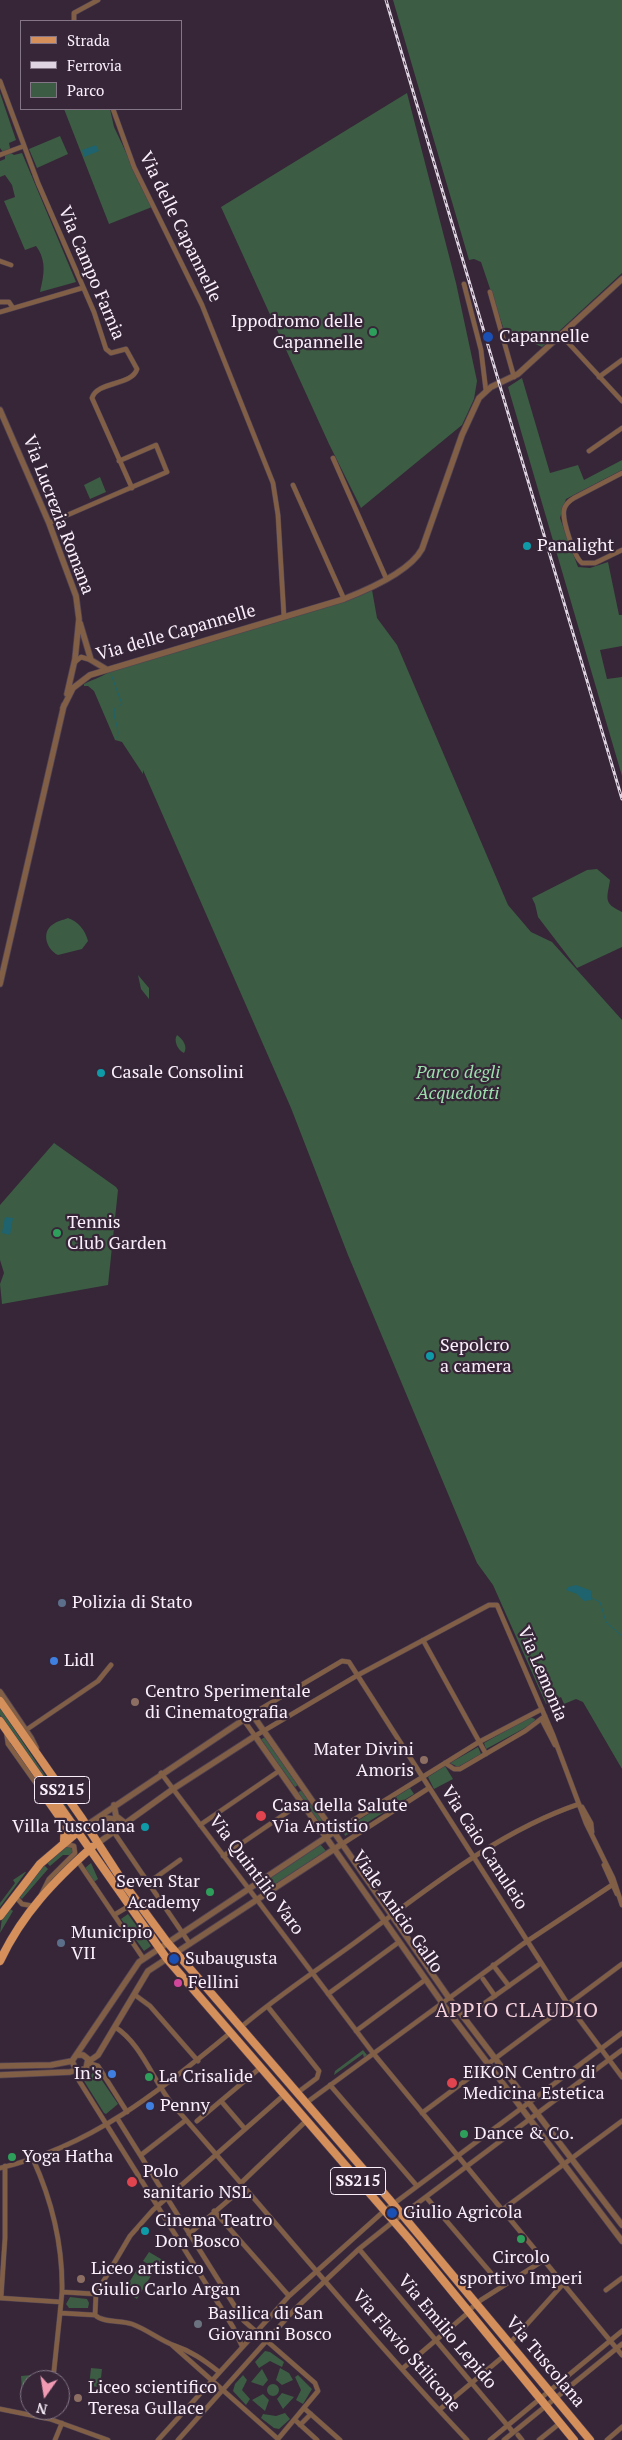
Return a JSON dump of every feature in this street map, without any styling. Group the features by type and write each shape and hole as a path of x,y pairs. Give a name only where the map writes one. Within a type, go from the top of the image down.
{"main road":[{"name":"SS215","path":"0,1701 87,1824 135,1899 177,1953"},
{"name":"SS215","path":"0,1721 167,1959"},
{"path":"41,1780 44,1795 64,1825 61,1844"},
{"path":"0,1916 34,1870 61,1844 87,1824"},
{"path":"0,1961 39,1898 77,1860 98,1843"},
{"name":"Via Tuscolana","path":"177,1953 402,2214 590,2440"},
{"name":"Via Tuscolana","path":"167,1959 410,2240 574,2440"}],"street":[{"path":"74,20 74,13 98,0"},
{"name":"Via Campo Farnia","path":"0,80 24,146 82,288 94,312 106,349 111,352 126,349 136,369 134,375 97,391 93,396 93,402 132,488"},
{"name":"Via delle Capannelle","path":"112,110 134,167 202,305 273,483 277,508 284,617"},
{"path":"1,155 24,146"},
{"path":"0,261 11,265"},
{"name":"Via delle Capannelle","path":"63,708 73,688 88,676 344,598 374,585 410,563 421,551 476,402 486,391 514,377 622,279"},
{"path":"464,284 481,350 486,391"},
{"path":"0,312 82,288"},
{"path":"490,292 514,377"},
{"path":"0,302 9,302 13,308"},
{"path":"561,336 622,402"},
{"path":"599,377 622,360"},
{"name":"Via Lucrezia Romana","path":"0,410 49,523 73,587 79,619 75,664"},
{"path":"589,451 622,428"},
{"path":"49,523 167,472 156,445 119,461"},
{"path":"333,458 385,578"},
{"path":"622,473 574,498 567,504 564,514 569,538 580,563 595,563 622,550"},
{"path":"293,485 344,598"},
{"path":"79,619 91,660 88,676 77,672 75,664 81,657 91,660 106,669"},
{"name":"Via delle Capannelle","path":"0,984 63,708 75,664"},
{"name":"Via Lemonia","path":"423,1640 489,1605 496,1604 542,1709 580,1804 589,1819 592,1833 622,1905"},
{"path":"98,1843 173,1789 255,1736 358,1675 423,1640 486,1754"},
{"path":"87,1824 252,1714 343,1660 349,1662 358,1675"},
{"path":"26,1730 98,1681 111,1665"},
{"name":"Via Caio Canuleio","path":"358,1675 567,2003 621,2076"},
{"path":"0,1692 26,1730 38,1755"},
{"path":"0,2066 52,2065 72,2061 78,2055 132,1969 143,1958 326,1837 422,1777 479,1742 542,1709"},
{"name":"Viale Anicio Gallo","path":"252,1714 449,1998 622,2225"},
{"path":"530,1714 536,1724"},
{"path":"445,1763 458,1769 544,1718"},
{"name":"Viale Anicio Gallo","path":"243,1720 425,1980 622,2241"},
{"path":"6,1730 8,1744 44,1795"},
{"path":"200,1825 279,1771"},
{"name":"Via Quintilio Varo","path":"161,1773 356,2031"},
{"path":"293,1792 302,1786"},
{"path":"88,2063 95,2059 148,1971 429,1788"},
{"path":"223,1856 301,1803"},
{"path":"240,2028 392,1915 474,1858 535,1824 580,1804"},
{"path":"114,1806 116,1816 125,1823"},
{"path":"97,1817 113,1819 115,1824 113,1831 190,1944"},
{"path":"39,1898 48,1881 75,1853 75,1848 72,1845 61,1844"},
{"path":"77,1860 143,1958"},
{"path":"148,1883 180,1860"},
{"name":"Via Lemonia","path":"611,1878 612,1885 619,1897"},
{"path":"306,2103 527,1941 612,1885"},
{"path":"15,1895 22,1904 33,1906"},
{"path":"114,1915 129,1906"},
{"path":"328,1994 399,1942"},
{"path":"482,2005 541,1963"},
{"path":"422,2113 567,2003 622,1964"},
{"path":"494,1965 509,1986"},
{"path":"425,1980 356,2031 622,2355"},
{"path":"483,1980 495,1996"},
{"path":"202,2000 205,1994 210,1993"},
{"path":"135,1995 150,2006 198,2061"},
{"path":"268,2007 317,2068 318,2076 297,2093"},
{"name":"Via Flavio Stilicone","path":"115,2027 127,2037 161,2090 186,2120 438,2410 467,2440"},
{"path":"61,2302 1,2298 6,2228 2,2167 33,2159 70,2145 105,2125 161,2090 230,2033"},
{"path":"158,2440 289,2296 384,2211 520,2107 622,2033"},
{"path":"178,2440 294,2310 359,2249 402,2214 622,2050"},
{"path":"0,2075 70,2072 86,2069 88,2063 85,2056 78,2055"},
{"path":"72,2061 77,2070 78,2079 105,2125 233,2327 242,2346"},
{"path":"88,2063 98,2066 127,2112"},
{"path":"197,2121 260,2068"},
{"path":"268,2077 275,2076 278,2070"},
{"path":"330,2085 417,2186"},
{"path":"95,2315 96,2294 133,2233 156,2206 284,2095"},
{"path":"221,2101 245,2129"},
{"path":"116,2118 244,2321 318,2387 316,2396 278,2440 172,2345"},
{"path":"141,2155 186,2120"},
{"path":"189,2234 242,2185 306,2121"},
{"path":"502,2210 622,2121"},
{"path":"33,2159 46,2190 56,2229 62,2266 62,2292 54,2370"},
{"path":"361,2184 368,2184 371,2179"},
{"path":"426,2197 502,2286"},
{"path":"214,2212 289,2296"},
{"path":"606,2221 614,2215"},
{"path":"410,2240 414,2234 418,2234"},
{"name":"Via Emilio Lepido","path":"359,2249 513,2432"},
{"path":"402,2369 477,2303 544,2260"},
{"path":"606,2290 622,2278"},
{"path":"510,2342 564,2283"},
{"path":"62,2292 96,2294"},
{"path":"60,2313 95,2315 100,2319 136,2326 172,2345 190,2351 219,2372"},
{"path":"490,2440 622,2331"},
{"path":"504,2440 622,2344"},
{"path":"438,2410 505,2354"},
{"path":"305,2409 340,2440"},
{"path":"0,2410 20,2414"},
{"path":"300,2425 311,2414"},
{"path":"53,2420 108,2440"},
{"path":"295,2420 317,2440"},
{"path":"56,2440 62,2423"},
{"path":"539,2440 560,2423"},
{"path":"607,2440 622,2427"},
{"path":"518,2435 522,2440"}],"green space":[{"path":"393,0 622,0 622,273 542,347 504,330 481,262 474,259 469,260"},
{"path":"0,93 16,140 9,143 11,153 14,155 22,153 76,282 40,292 43,274 42,257 36,246 25,250 4,201 15,197 12,185 5,175 0,177 0,161 5,159 5,155 0,148"},
{"name":"Ippodromo delle Capannelle","path":"407,93 456,283 477,381 474,399 462,425 361,508 329,444 221,207"},
{"path":"64,110 110,110 114,127 152,207 109,224"},
{"path":"60,136 68,154 37,168 29,149"},
{"path":"522,378 550,473 578,465 584,480 622,460 622,470 566,499 560,518 578,567 590,568 608,562 619,615 622,615 622,646 600,650 607,679 622,677 622,776 508,387"},
{"path":"100,477 106,492 90,499 84,485"},
{"name":"Parco degli Acquedotti","path":"372,590 377,618 397,645 508,905 531,932 552,942 622,1020 622,1769 583,1702 576,1699 564,1704 561,1697 546,1704 493,1585 477,1563 348,1255 291,1108 143,770 143,774 122,742 115,740 94,691 88,686 84,686 84,684 103,676 112,669"},
{"path":"597,869 610,880 607,896 609,903 622,912 622,947 577,968 538,917 532,898 587,870"},
{"path":"68,918 81,927 88,941 82,949 58,955 48,945 47,932 54,924"},
{"path":"138,975 149,988 149,999 141,989"},
{"path":"177,1035 184,1043 184,1053 177,1045"},
{"name":"Tennis Club Garden","path":"54,1143 118,1190 108,1285 2,1304 0,1284 4,1273 0,1260 0,1205"},
{"path":"0,1708 79,1826 3,1720 0,1715"},
{"path":"530,1717 535,1719 534,1723 486,1749 484,1743"},
{"path":"265,1737 298,1785 295,1787 260,1740"},
{"path":"478,1747 481,1754 458,1767 450,1763"},
{"path":"445,1766 453,1779 434,1789 428,1777"},
{"path":"410,1788 414,1794 345,1836 343,1830"},
{"path":"302,1790 329,1827 323,1831 297,1793"},
{"path":"320,1844 326,1851 261,1894 256,1887"},
{"path":"67,1846 73,1849 71,1855 63,1855 50,1866 46,1862 56,1852"},
{"path":"91,1863 98,1879 94,1882 85,1868"},
{"path":"44,1865 48,1869 22,1899 18,1896"},
{"path":"25,1872 0,1907 0,1903 15,1883 13,1880"},
{"path":"9,1908 13,1911 0,1933 2,1918"},
{"path":"128,1914 151,1946 144,1951 121,1919"},
{"path":"363,2050 367,2055 364,2058 363,2054 334,2075 335,2071"},
{"path":"94,2072 97,2073 118,2104 106,2114 84,2081"},
{"path":"149,2252 166,2262 160,2272 143,2261"},
{"path":"139,2266 152,2274 137,2299 124,2291"},
{"path":"70,2297 87,2299 89,2303 88,2308 69,2308 66,2304"},
{"path":"265,2351 270,2352 284,2362 282,2367 270,2361 259,2368 255,2362"},
{"path":"91,2368 102,2369 100,2387 89,2386"},
{"path":"280,2368 289,2373 293,2380 282,2385 276,2380"},
{"path":"262,2369 268,2380 263,2386 251,2382"},
{"path":"243,2375 247,2380 242,2390 250,2399 246,2405 233,2391 235,2384"},
{"path":"298,2375 312,2389 303,2404 296,2400 301,2390 295,2377"},
{"path":"275,2384 278,2385 278,2395 271,2396 268,2395 267,2388 268,2385"},
{"path":"282,2393 294,2397 283,2409 277,2399"},
{"path":"263,2394 269,2400 265,2411 252,2400"},
{"path":"285,2413 290,2419 279,2429 274,2428 261,2418 263,2414 276,2416"}],"water":[{"path":"96,145 99,151 84,157 82,150"},
{"path":"5,1217 13,1218 10,1235 2,1233"},
{"path":"576,1585 592,1591 591,1600 584,1601 577,1594 566,1590 568,1587"}],"waterway":[{"path":"111,674 122,704 119,706"},
{"path":"115,708 114,715 118,730 117,738"},
{"path":"592,1598 600,1602 606,1622 622,1636"}],"railway":[{"path":"386,0 622,799"}],"place":[{"name":"Ippodromo delle Capannelle","path":"373,332"},
{"name":"Capannelle","path":"488,337"},
{"name":"Panalight","path":"527,546"},
{"name":"Casale Consolini","path":"101,1073"},
{"name":"Tennis Club Garden","path":"57,1233"},
{"name":"Sepolcro a camera","path":"430,1356"},
{"name":"Polizia di Stato","path":"62,1603"},
{"name":"Lidl","path":"54,1661"},
{"name":"Centro Sperimentale di Cinematografia","path":"135,1702"},
{"name":"Mater Divini Amoris","path":"424,1760"},
{"name":"Casa della Salute Via Antistio","path":"261,1816"},
{"name":"Villa Tuscolana","path":"145,1827"},
{"name":"Seven Star Academy","path":"210,1892"},
{"name":"Municipio VII","path":"61,1943"},
{"name":"Subaugusta","path":"174,1959"},
{"name":"Fellini","path":"178,1983"},
{"name":"In's","path":"112,2074"},
{"name":"La Crisalide","path":"149,2077"},
{"name":"EIKON Centro di Medicina Estetica","path":"452,2083"},
{"name":"Penny","path":"150,2106"},
{"name":"Dance & Co.","path":"464,2134"},
{"name":"Yoga Hatha","path":"12,2157"},
{"name":"Polo sanitario NSL","path":"132,2182"},
{"name":"Giulio Agricola","path":"392,2213"},
{"name":"Cinema Teatro Don Bosco","path":"145,2231"},
{"name":"Circolo sportivo Imperi","path":"521,2239"},
{"name":"Liceo artistico Giulio Carlo Argan","path":"81,2279"},
{"name":"Basilica di San Giovanni Bosco","path":"198,2324"},
{"name":"Liceo scientifico Teresa Gullace","path":"78,2398"}],"district":[{"name":"APPIO CLAUDIO","path":"517,2011"}]}
